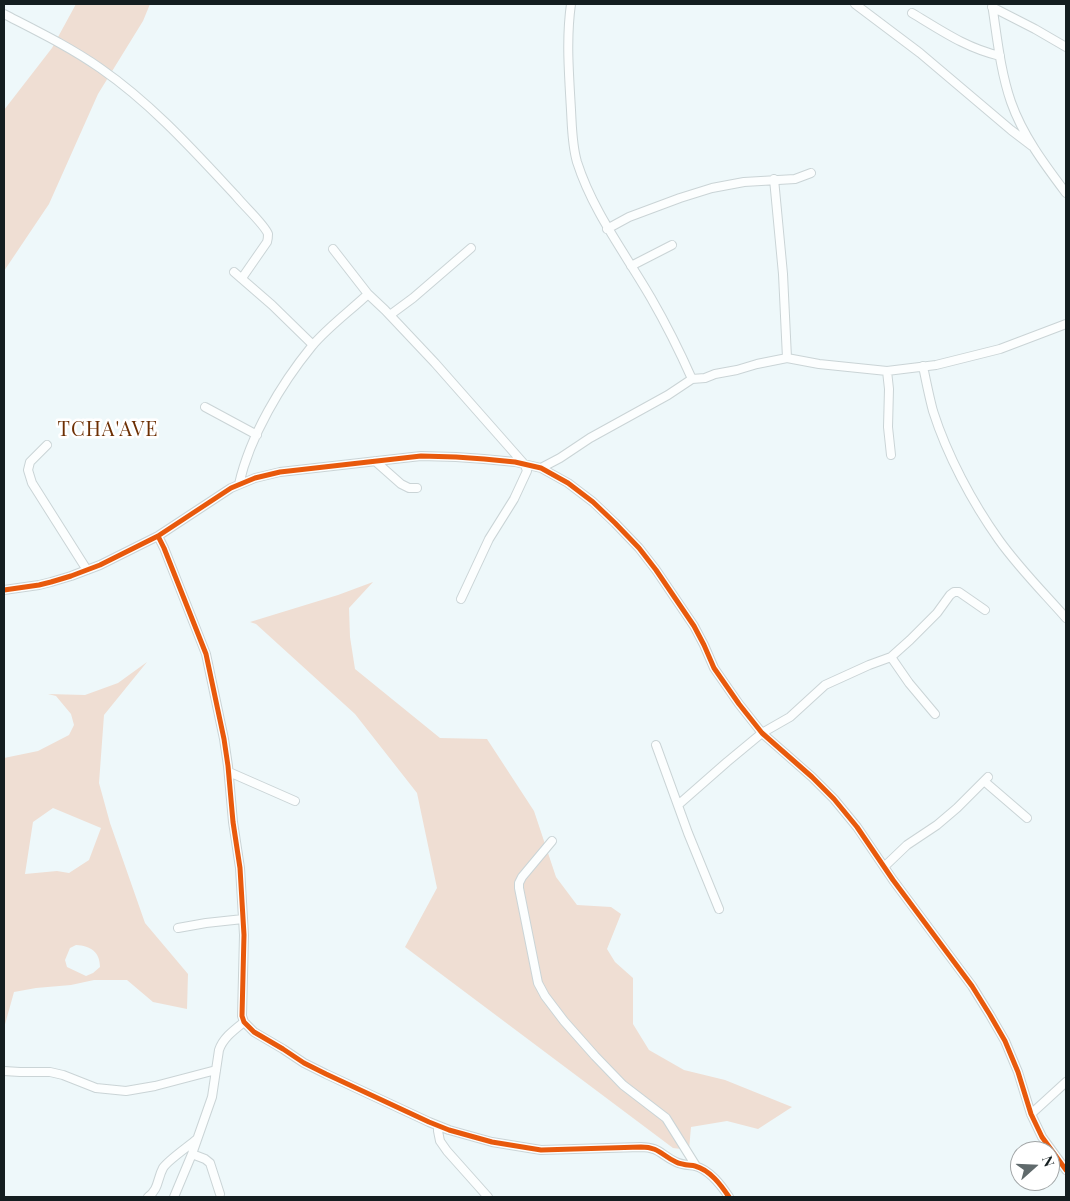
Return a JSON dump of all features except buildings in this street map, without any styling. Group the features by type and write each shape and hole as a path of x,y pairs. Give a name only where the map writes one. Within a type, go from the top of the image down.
{"street":[{"path":"571,4 568,25 573,143 576,161 583,180 607,228 651,298 674,340 692,379"},
{"path":"855,4 909,44 1032,146"},
{"path":"992,6 1006,86 1012,103 1032,146 1066,194"},
{"path":"992,6 1066,47"},
{"path":"912,13 966,45 1000,56"},
{"path":"4,14 82,55 129,90 168,125 241,202 265,229 268,236 268,242 242,278"},
{"path":"607,228 629,217 712,188 744,182 795,179 811,173"},
{"path":"774,179 783,274 787,358"},
{"path":"631,266 672,245"},
{"path":"390,315 413,298 471,248"},
{"path":"333,249 368,294 435,363 525,465 527,471 525,477 514,499 489,539 461,599"},
{"path":"234,272 272,305 313,345"},
{"path":"239,484 243,467 270,407 294,370 313,345 368,294"},
{"path":"541,468 590,438 668,395 692,379 705,378 715,374 787,358 819,364 887,370 936,365 1000,349 1066,324"},
{"path":"923,366 936,420 959,473 970,493 999,540 1066,618"},
{"path":"887,370 889,389 888,427 891,456"},
{"path":"205,407 257,435"},
{"path":"47,445 30,462 28,470 32,483 87,570"},
{"path":"4,590 39,585 71,576 109,561 158,536 231,488 255,478 280,472 421,456 515,462 541,468 568,483 593,502 639,548 694,626 714,668 739,704 762,733 812,777 834,799 857,827 893,880 972,986 990,1015 1005,1041 1018,1072 1031,1114 1042,1137 1066,1170"},
{"path":"375,461 401,484 409,488 417,488"},
{"path":"158,536 206,654 224,739 240,868 244,935 242,1016 244,1022 254,1032 283,1048 304,1063 438,1126 492,1142 541,1150 655,1148 677,1163 696,1166 703,1170 712,1176 729,1197"},
{"path":"678,805 762,733 790,717 825,686 869,665 891,657 910,640 954,592 959,592 985,610"},
{"path":"891,657 935,714"},
{"path":"656,745 694,850 719,909"},
{"path":"229,772 294,802"},
{"path":"885,866 907,845 938,825 986,779 1028,818"},
{"path":"552,841 522,877 518,888 538,983 545,996 595,1056 623,1085 666,1118 696,1166"},
{"path":"178,928 243,919"},
{"path":"174,1197 192,1154 212,1097 221,1044 244,1022"},
{"path":"4,1071 50,1072 96,1088 126,1091 155,1086 216,1070"},
{"path":"1031,1114 1066,1082"},
{"path":"438,1126 440,1141 447,1151 488,1197"},
{"path":"148,1197 158,1185 163,1167 197,1139"},
{"path":"192,1154 210,1163 220,1194"}],"shaded area":[{"path":"76,4 150,4 143,21 98,94 49,204 4,271 4,110 52,48"},
{"path":"373,582 349,608 350,637 355,669 440,738 487,739 534,811 556,877 577,905 611,907 621,914 607,949 615,962 633,978 633,1024 649,1050 684,1070 725,1080 792,1107 758,1129 727,1121 691,1127 689,1150 673,1148 405,947 437,888 417,793 355,714 256,624 250,622 338,595"},
{"path":"147,662 104,715 99,783 110,823 145,923 188,974 187,1009 153,1002 127,980 94,980 71,985 14,992 4,1028 4,758 38,751 69,735 74,725 71,714 56,696 48,694 85,695 118,683","holes":["53,808 101,828 89,860 69,873 57,871 25,874 33,822","76,945 90,948 98,957 100,967 93,973 86,976 67,967 65,960 70,948"]}],"cycle path":[{"path":"4,590 51,582 100,565 158,536 231,488 255,478 280,472 421,456 515,462 541,468 568,483 593,502 639,548 694,626 714,668 739,704 762,733 812,777 834,799 857,827 893,880 972,986 990,1015 1005,1041 1018,1072 1031,1114 1042,1137 1066,1170"},
{"path":"158,536 206,654 224,739 240,868 244,935 242,1016 244,1022 254,1032 304,1063 449,1130 492,1142 541,1150 652,1148 678,1163 695,1166 706,1171 719,1183 729,1197"}],"district":[{"name":"TCHA'AVE","path":"108,430"}]}
